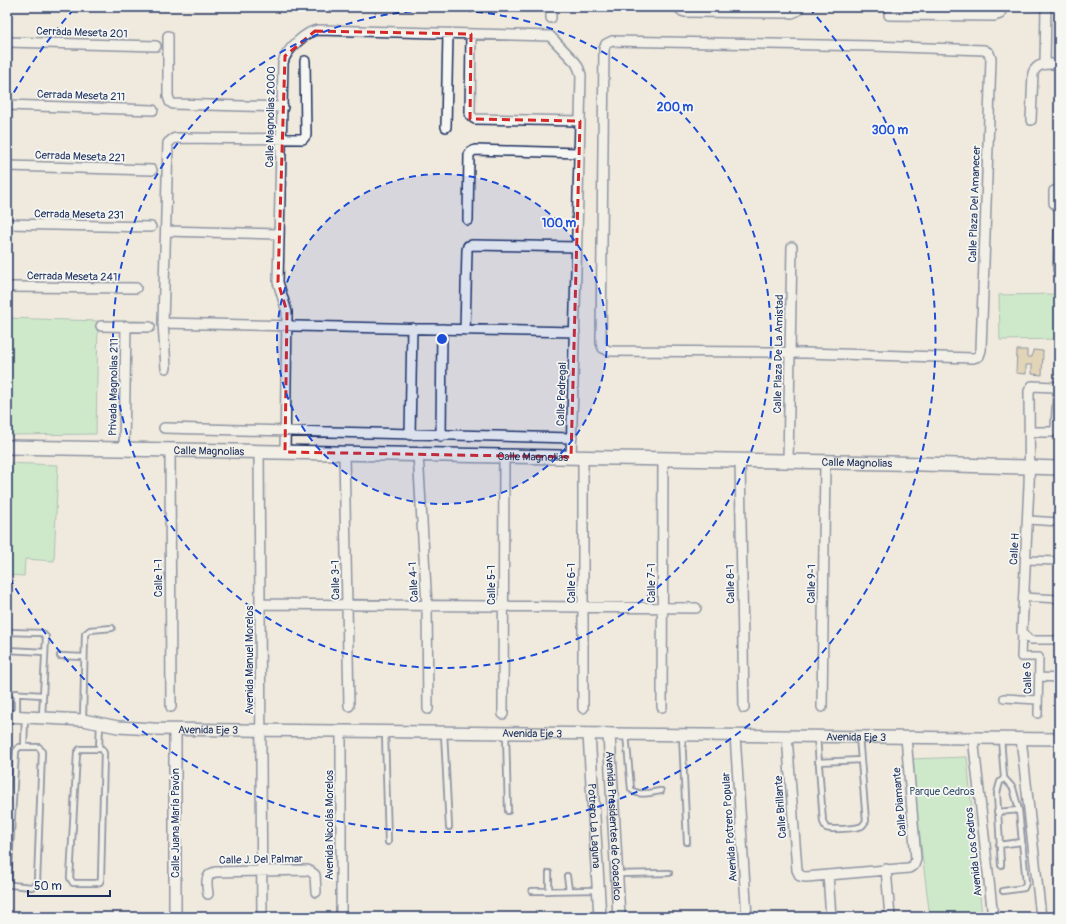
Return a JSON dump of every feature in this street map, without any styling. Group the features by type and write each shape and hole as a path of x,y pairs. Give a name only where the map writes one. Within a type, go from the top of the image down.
{"main road":[{"name":"Calle Magnolias","path":"7,447 740,460 1059,468"}],"street":[{"path":"551,7 551,18"},
{"path":"678,7 685,12 792,14 800,7"},
{"path":"889,15 994,16 1000,14 1002,7"},
{"path":"1045,64 1046,7"},
{"name":"Calle Magnolias 2000","path":"284,452 287,326 286,307 278,282 283,63 285,56 289,51 312,31 318,30 550,36 576,63 579,69 581,75 580,122"},
{"path":"446,127 448,34"},
{"path":"468,220 469,155 471,152 475,150 579,153 580,122 475,119 472,117 470,114 471,34"},
{"path":"168,36 168,96 170,102 173,104 283,107"},
{"name":"Calle Plaza Del Amanecer","path":"612,41 894,47 984,50 989,53 991,59 981,350 979,356 973,358 790,353 609,351 602,346 604,46 612,41"},
{"name":"Cerrada Meseta 201","path":"7,42 156,46"},
{"path":"166,368 163,323 168,146 170,140 176,138 301,140 306,137 305,61"},
{"path":"1031,120 1033,73 1037,67 1045,64 1059,64"},
{"name":"Cerrada Meseta 211","path":"7,105 153,110"},
{"name":"Calle Pedregal","path":"577,457 572,438 579,153"},
{"name":"Cerrada Meseta 221","path":"7,166 152,170"},
{"path":"1054,191 1054,204 1059,207"},
{"name":"Cerrada Meseta 231","path":"7,224 151,227"},
{"path":"166,231 279,234"},
{"path":"465,330 468,246 576,247"},
{"name":"Calle Plaza De La Amistad","path":"788,461 792,247"},
{"name":"Cerrada Meseta 241","path":"7,287 136,288"},
{"path":"163,323 575,332"},
{"path":"101,326 150,326"},
{"name":"Privada Magnolias 211","path":"124,449 126,326"},
{"path":"410,435 412,328"},
{"path":"441,436 442,329"},
{"name":"Calle H","path":"1022,632 1030,467 1029,432 1029,391 1030,388 1034,386 1057,388 1057,427 1054,432 1029,432"},
{"path":"164,428 441,436 572,438"},
{"name":"Calle 1-1","path":"170,449 171,707"},
{"name":"Avenida Manuel Morelos","path":"259,451 262,917"},
{"name":"Calle 3-1","path":"344,453 348,706"},
{"name":"Calle 4-1","path":"418,454 427,606 428,709"},
{"name":"Calle 5-1","path":"503,714 504,456"},
{"name":"Calle 6-1","path":"577,457 583,608 583,708"},
{"name":"Calle 7-1","path":"662,707 663,459"},
{"name":"Calle 8-1","path":"740,460 744,708"},
{"name":"Calle 9-1","path":"822,707 824,462"},
{"path":"1028,520 1059,522"},
{"path":"1025,560 1059,562"},
{"path":"1023,597 1059,599"},
{"path":"261,604 696,608"},
{"path":"1022,632 1030,640 1059,640"},
{"name":"Calle G","path":"1022,632 1021,657 1039,657 1038,714"},
{"path":"1039,677 1059,678"},
{"path":"1004,698 1038,700"},
{"name":"Avenida Eje 3","path":"16,717 83,720 135,729 175,730 1059,739"},
{"name":"Calle Juana María Pavón","path":"175,730 176,917"},
{"name":"Avenida Nicolás Morelos","path":"341,732 341,917"},
{"name":"Potrero La Laguna","path":"589,734 600,917"},
{"name":"Avenida Presidentes de Coacalco","path":"609,734 619,917"},
{"name":"Avenida Potrero Popular","path":"735,735 747,917"},
{"name":"Calle Brillante","path":"787,736 797,870 800,876 806,877 828,875"},
{"name":"Calle Diamante","path":"886,869 909,868 914,865 916,859 906,737"},
{"name":"Avenida Los Cedros","path":"973,737 993,917"},
{"path":"1022,738 1041,917"},
{"path":"831,917 828,875 886,869 890,917"},
{"name":"Calle J. Del Palmar","path":"208,894 207,878 212,873 310,871 316,878 316,892"}],"lane":[{"path":"1059,228 1057,231 1056,270 1059,275"},
{"path":"83,720 85,637 87,631 93,629 112,628"},
{"path":"7,632 43,634 46,639 42,717"},
{"path":"7,650 45,652"},
{"path":"60,656 84,657"},
{"path":"7,693 43,695"},
{"path":"17,693 16,717 24,746"},
{"path":"99,749 100,723"},
{"path":"385,732 388,842"},
{"path":"444,733 449,827"},
{"path":"506,733 508,811"},
{"path":"626,734 630,789 639,794 661,791"},
{"path":"682,735 688,842"},
{"path":"817,736 823,822 826,828 832,830 859,827 866,821 859,736"},
{"path":"1001,738 1004,778 1013,788 1019,810 1026,885 1022,888 1003,891"},
{"path":"24,746 39,747 42,752 37,882 35,886 32,887 11,885 8,881 16,751 19,747 24,746"},
{"path":"82,749 99,749 103,750 104,753 102,879 98,883 75,884 70,878 77,753 82,749"},
{"path":"818,762 861,760"},
{"path":"1001,865 997,812 997,788 1004,778"},
{"path":"997,812 1019,810"},
{"path":"999,844 1021,842"},
{"path":"549,873 549,891"},
{"path":"617,874 669,873"},
{"path":"567,876 569,890"},
{"path":"532,891 598,890"}],"highlighted area":[{"path":"315,31 471,34 470,119 580,121 571,457 285,452 287,312 278,282 285,56"}],"green space":[{"path":"1059,294 1059,339 1000,340 999,295"},
{"path":"7,318 98,321 96,434 7,435"},
{"path":"7,463 58,465 54,561 25,559 24,576 7,575"},
{"name":"Parque Cedros","path":"967,757 982,917 930,917 910,759"}],"building":[{"path":"1017,350 1027,350 1027,357 1032,357 1033,350 1043,351 1042,375 1032,374 1032,365 1026,365 1026,374 1016,373"}]}
